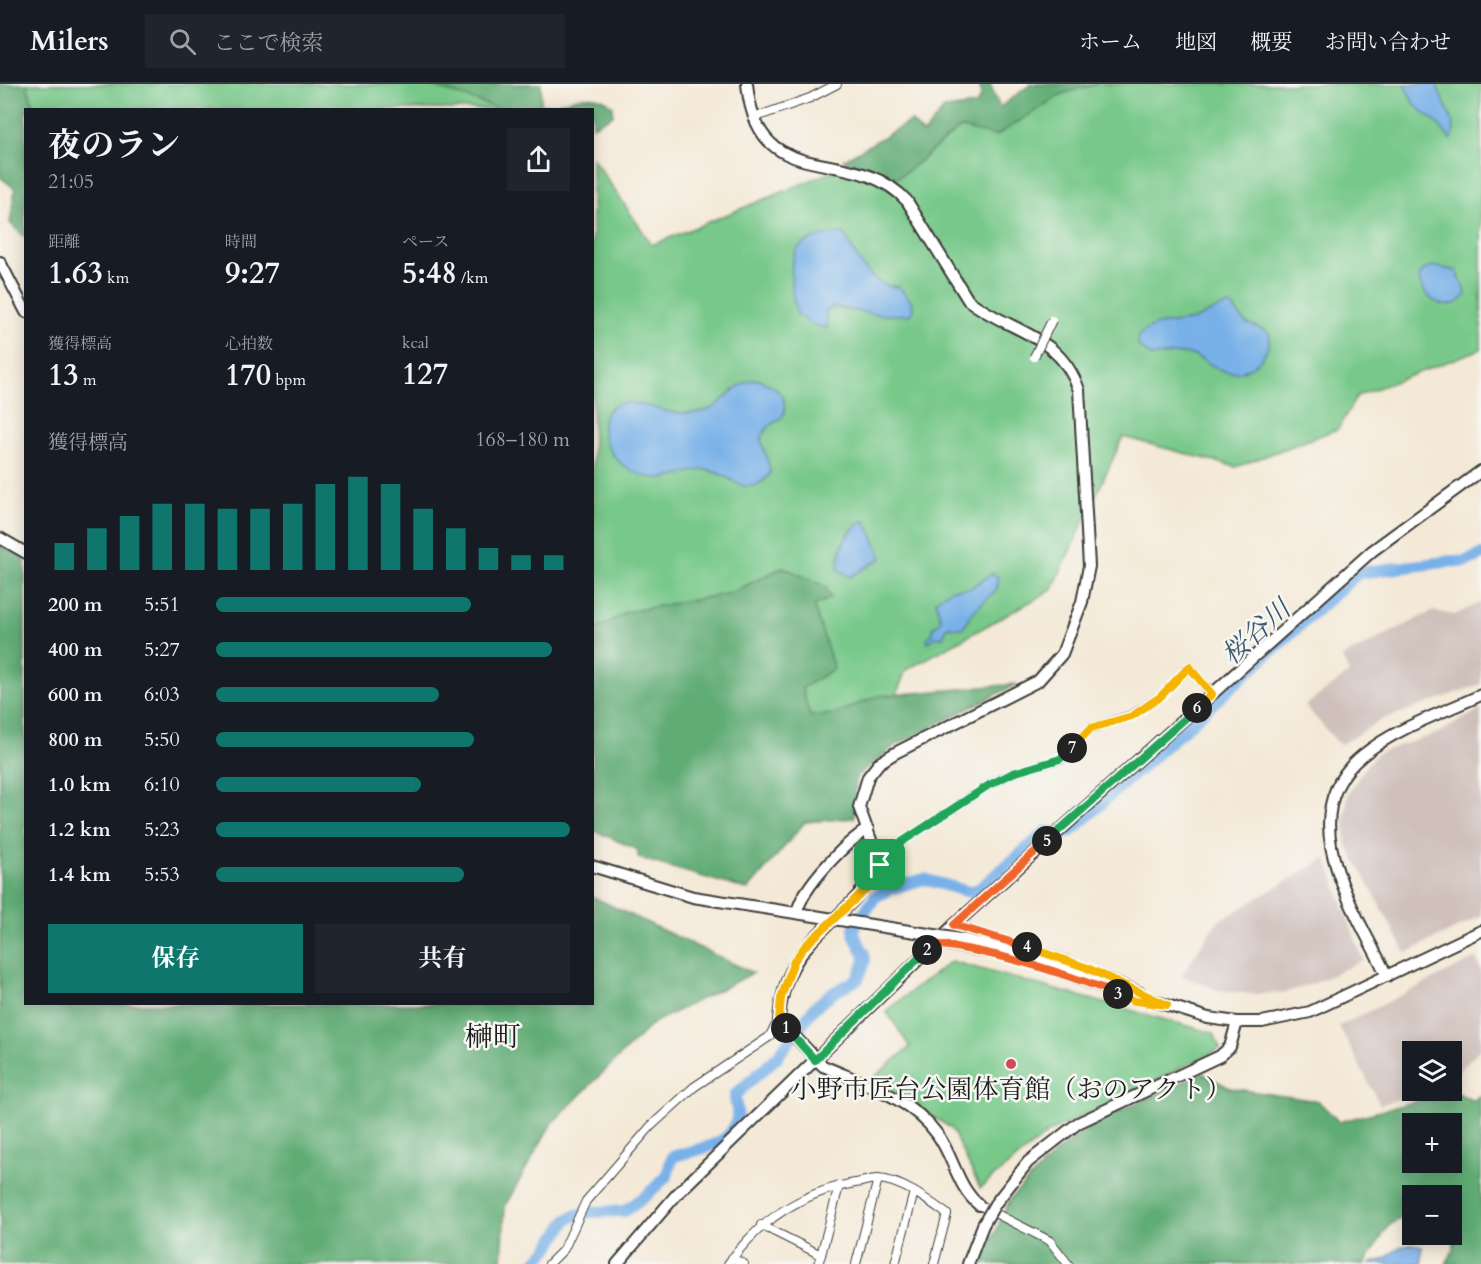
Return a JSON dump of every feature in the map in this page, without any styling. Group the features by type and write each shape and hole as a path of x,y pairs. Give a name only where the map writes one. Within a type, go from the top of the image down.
{"street":[{"path":"747,84 750,111 769,144 785,154 880,179 895,188 908,201 968,300 979,309 1052,348 1072,370 1078,390 1089,566 1082,602 1062,654 1038,681 879,763 868,777 860,796 859,807 880,865"},
{"path":"753,118 810,98 837,84"},
{"path":"0,262 24,308"},
{"path":"1034,357 1052,320"},
{"path":"617,1264 677,1194 954,925 1372,551 1481,471"},
{"path":"0,538 24,552"},
{"path":"549,1264 564,1249 586,1201 651,1126 694,1087 769,1037 779,1020 781,998 794,961 805,946 867,888 880,865 897,845 989,785 1013,773 1060,759 1091,728 1132,716 1160,697 1189,667 1212,694"},
{"path":"1387,975 1331,854 1329,822 1336,791 1351,766 1376,746 1481,695"},
{"path":"800,914 801,900 845,845 868,829"},
{"path":"594,867 693,897 966,940 1050,961 1208,1018 1237,1022 1262,1022 1310,1012 1481,931"},
{"path":"954,925 1067,960 1167,1005"},
{"path":"934,944 1024,960 1135,1001 1167,1005"},
{"path":"779,1020 823,1066 894,1097 921,1116 951,1157 967,1196 979,1205 1050,1241 1068,1264"},
{"path":"968,1264 983,1225 995,1204 1028,1162 1078,1123 1220,1056 1230,1047 1235,1037 1237,1022"},
{"path":"856,1264 879,1179"},
{"path":"744,1264 730,1261 761,1225 796,1202 838,1186 879,1179 914,1192 947,1214 934,1264"},
{"path":"818,1264 838,1186"},
{"path":"895,1264 914,1192"},
{"path":"761,1225 821,1255"}],"shaded area":[{"path":"1481,602 1481,684 1381,720 1340,745 1305,706 1349,673 1342,657 1433,611 1455,615"},
{"path":"1481,709 1481,916 1406,953 1346,843 1344,819 1348,794 1365,767 1378,753 1438,733"},
{"path":"1326,858 1363,960 1315,983 1284,993 1250,994 1218,990 1181,976 1217,922"},
{"path":"1476,958 1481,970 1481,1048 1462,1068 1462,1041 1402,1041 1402,1098 1380,1105 1339,1026"}],"green space":[{"path":"0,84 27,84 34,108 24,108 24,236 10,223 15,189 0,177"},
{"path":"27,84 439,84 523,108 34,108"},
{"path":"426,84 541,84 541,105 595,97 613,106 613,115 594,125 594,108 497,108"},
{"path":"980,84 990,84 1000,107 1031,84 1097,84 1062,94 996,136 961,128 897,178 843,160 911,121 923,134 944,109 976,105 981,96"},
{"path":"1070,84 1481,84 1481,349 1357,396 1338,429 1236,467 1123,437 1052,590 906,670 894,701 810,723 798,686 783,567 731,593 627,612 594,631 594,160 652,245 961,119 998,123"},
{"path":"0,546 24,558 24,1005 594,1005 594,897 753,973 653,1023 552,1123 505,1206 502,1264 0,1264"},
{"path":"783,567 825,586 831,598 814,606 834,669 802,688 810,716 833,714 878,696 1017,684 896,745 856,777 854,818 805,822 748,890 638,858 638,850 594,830 594,631 627,612 731,593"},
{"path":"951,961 1214,1033 1220,1049 1048,1133 980,1188 951,1128 872,1079 910,1047 886,1011"},
{"path":"1202,1073 1230,1088 1318,1101 1339,1122 1417,1101 1462,1101 1462,1095 1474,1101 1481,1096 1481,1264 1446,1264 1454,1245 1462,1245 1462,1185 1402,1185 1402,1218 1388,1226 1365,1264 981,1264 1010,1199 1055,1153 1099,1120"}],"water":[{"path":"1404,84 1437,84 1452,120 1451,140 1440,126 1415,105"},
{"path":"844,233 856,256 868,272 882,284 899,287 912,302 913,309 910,315 883,315 832,307 826,311 827,328 812,325 797,314 792,261 798,248 813,239"},
{"path":"1433,266 1457,271 1466,295 1460,301 1445,305 1426,294 1419,279 1422,271"},
{"path":"1231,305 1246,323 1267,331 1270,336 1265,353 1247,370 1230,372 1221,370 1200,358 1187,354 1151,356 1138,346 1138,336 1146,330 1160,325 1196,319"},
{"path":"756,379 769,384 779,392 785,409 783,416 767,428 761,439 770,474 753,486 738,484 723,475 705,470 654,478 632,471 614,456 608,447 603,425 606,414 612,407 630,403 676,413 699,412 713,408 740,385"},
{"path":"865,520 882,558 850,577 838,569 840,554 848,534"},
{"path":"993,573 999,579 997,589 971,614 963,628 947,627 943,637 936,637 928,642 927,638 932,634 933,627 941,622 936,600 952,589 970,588"},
{"path":"1417,1245 1422,1247 1422,1264 1369,1264 1385,1259 1400,1247"}],"waterway":[{"name":"桜谷川","path":"1065,834 1358,573 1452,561 1464,562 1481,555"},
{"name":"桜谷川","path":"534,1264 547,1250 567,1220 590,1212 625,1211 667,1176 672,1157 711,1146 728,1136 737,1118 735,1095 777,1057 814,1008 831,994 858,979 865,961 864,953 855,937 854,928 875,897 893,888 924,879 969,892 979,889 1046,832 1052,832"}],"place":[{"name":"小野市匠台公園体育館（おのアクト）","path":"1011,1064"}],"district":[{"name":"榊町","path":"493,1036"}],"route":[{"path":"1189,667 1212,694 954,925 1067,960 1167,1005 1135,1001 1024,960 992,952 934,944 815,1060 779,1020 781,998 794,961 805,946 867,888 880,865 897,845 989,785 1013,773 1060,759 1091,728 1132,716 1160,697 1189,667"}]}
